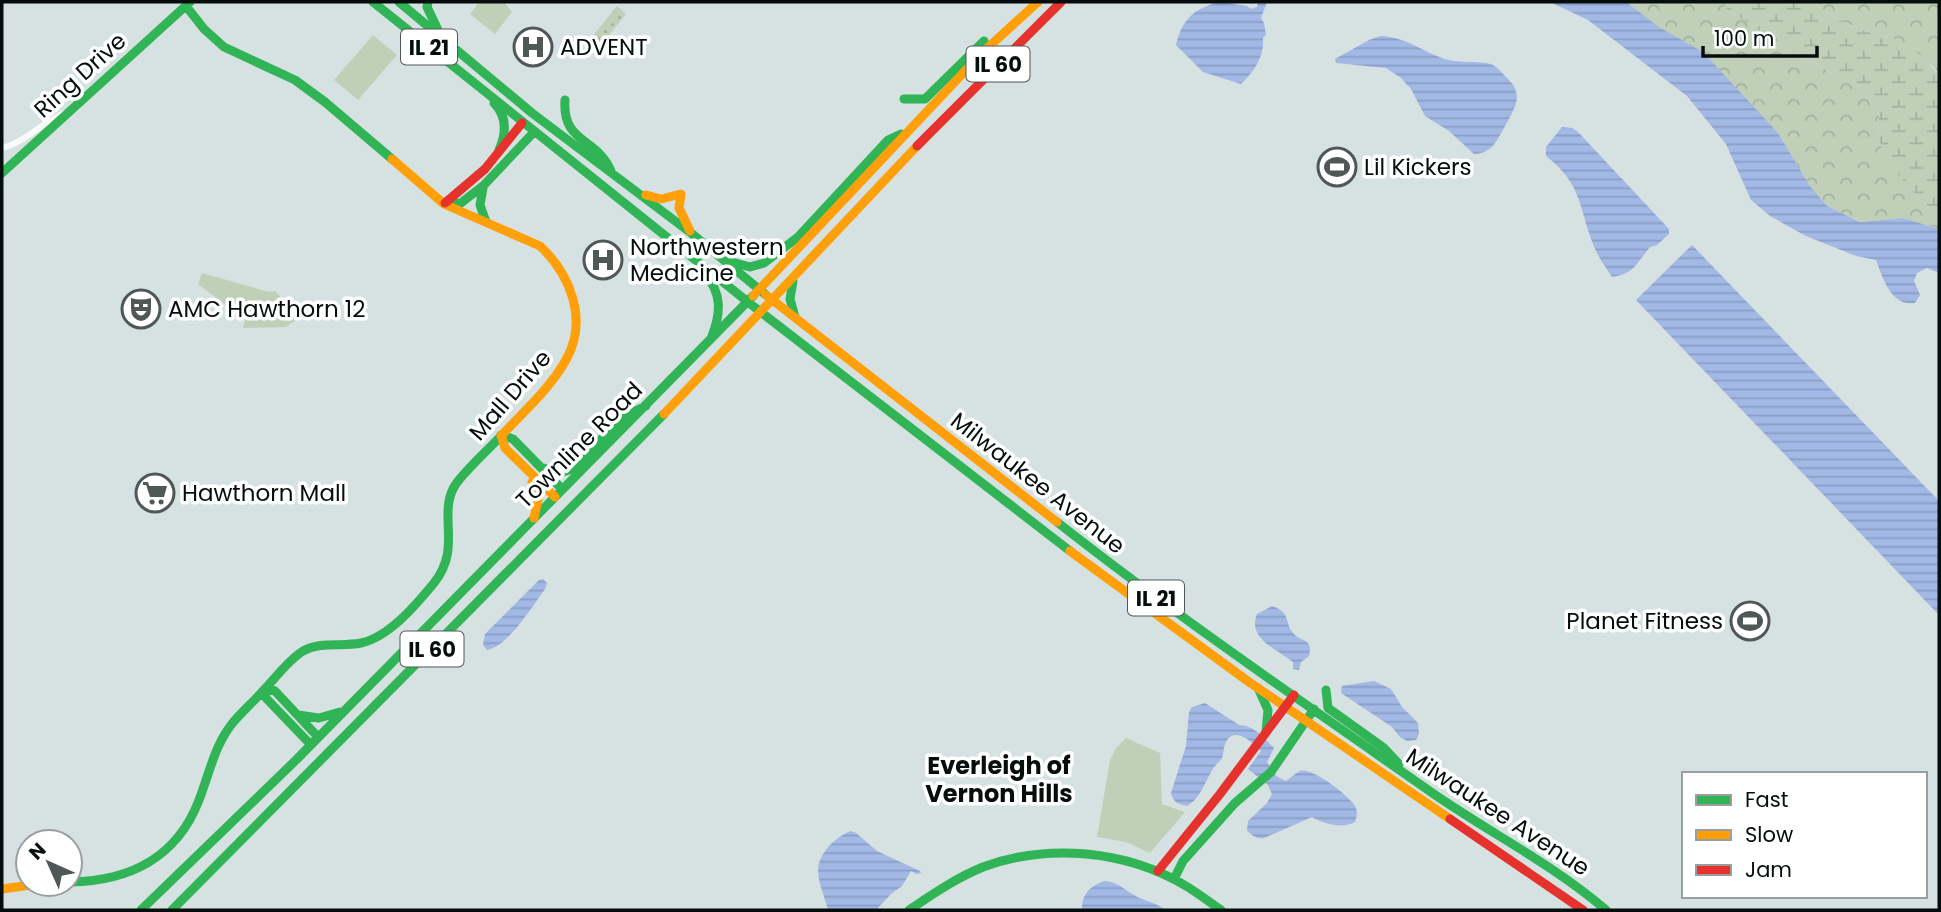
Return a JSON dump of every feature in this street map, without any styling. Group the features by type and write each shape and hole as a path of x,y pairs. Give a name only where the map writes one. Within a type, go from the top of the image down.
{"main road":[{"name":"IL 21","path":"373,2 534,132"},
{"name":"IL 21","path":"399,2 439,34"},
{"path":"428,2 427,7 439,34"},
{"name":"Townline Road","path":"141,910 315,741 710,342 908,130 1008,27 1038,2"},
{"name":"Townline Road","path":"172,910 761,313 935,126 1061,2"},
{"name":"Ring Drive","path":"2,173 190,3"},
{"name":"Mall Drive","path":"84,883 95,883 123,876 146,866 168,849 194,813 223,735 303,652 321,646 361,643 377,638 435,582 448,558 450,505 454,487 561,369 573,344 576,309 570,285 551,256 526,239 444,204 325,102 295,80 224,47 204,29 190,3"},
{"path":"904,99 925,99 993,33 1008,27"},
{"name":"Milwaukee Avenue","path":"439,34 531,113 725,259 797,320 1148,593 1413,780 1582,889 1606,910"},
{"path":"484,92 499,108 506,133 499,150"},
{"path":"565,100 564,118 570,131 605,158 613,175"},
{"path":"444,204 485,169 522,123"},
{"path":"725,259 750,267 764,263 798,237 888,140 908,130"},
{"path":"444,204 461,203 484,185 534,132"},
{"name":"Milwaukee Avenue","path":"534,132 761,313 1140,603 1426,805 1583,910"},
{"path":"484,185 478,207 486,222"},
{"path":"638,193 661,199 681,194 680,208 691,233"},
{"path":"643,220 710,279 721,304 718,322 710,342"},
{"path":"795,278 790,292 790,306 797,320"},
{"path":"501,435 513,439 544,468 557,474 572,469 624,416 646,405"},
{"path":"501,435 505,448 555,496"},
{"path":"513,456 515,464 539,489 540,498 534,518"},
{"path":"544,468 562,489"},
{"path":"1256,685 1268,710 1265,733"},
{"path":"267,688 275,691 298,715 315,741 265,697 267,688"},
{"path":"1326,691 1328,708 1384,748 1413,780"},
{"path":"1158,871 1294,695"},
{"path":"298,715 309,719 326,718 346,709"},
{"path":"1174,878 1192,851 1235,803 1275,766 1314,709"},
{"path":"909,910 936,890 965,874 1028,855 1061,852 1087,853 1129,861 1158,871 1195,890 1221,910"}],"street":[{"path":"2,148 16,143 53,118 67,113"}],"green space":[{"path":"479,2 504,2 512,12 495,34 470,14"},
{"path":"1626,2 1723,2 1724,7 1759,31 1863,90 1877,106 1880,142 1890,163 1905,183 1939,218 1939,229 1903,218 1861,222 1827,206 1810,186 1778,133 1743,98"},
{"path":"1723,2 1812,2 1837,19 1865,31 1899,40 1922,56 1939,75 1939,218 1905,183 1890,163 1880,142 1877,106 1869,95 1856,85 1759,31 1724,7"},
{"path":"1812,2 1939,2 1939,75 1935,68 1899,40 1865,31 1837,19"},
{"path":"617,6 626,14 601,45 592,37"},
{"path":"373,35 397,55 358,100 334,80"},
{"path":"202,273 269,292 275,291 299,318 286,327 243,328 245,320 198,284"},
{"path":"1126,738 1160,753 1162,804 1185,812 1150,853 1126,842 1097,837 1110,760 1116,748"}],"water":[{"path":"1219,2 1251,9 1257,7 1258,2 1267,2 1261,18 1266,35 1263,38 1260,58 1241,84 1203,72 1176,45 1185,22 1190,17 1202,8"},
{"path":"1550,2 1626,2 1659,27 1703,52 1778,133 1810,186 1827,206 1860,222 1903,218 1939,229 1939,273 1927,268 1917,273 1914,281 1920,295 1915,303 1900,301 1889,290 1876,260 1856,256 1806,236 1770,216 1751,200 1726,144 1687,96 1588,20"},
{"path":"1380,36 1406,42 1445,59 1495,66 1511,83 1517,95 1512,114 1493,146 1474,154 1449,131 1425,116 1411,89 1386,68 1336,63 1335,59"},
{"path":"1562,127 1578,132 1669,229 1669,234 1657,245 1650,247 1626,273 1612,277 1591,239 1575,190 1559,167 1546,156 1546,147"},
{"path":"1692,245 1939,501 1939,615 1636,300"},
{"path":"543,579 547,583 545,589 519,624 503,641 487,650 483,645 485,634"},
{"path":"1272,606 1285,615 1297,637 1310,646 1309,656 1301,662 1299,670 1293,669 1293,662 1265,642 1256,630 1257,614"},
{"path":"1374,681 1391,689 1402,707 1418,723 1419,734 1416,740 1407,741 1400,737 1392,727 1341,693 1342,686"},
{"path":"1205,703 1239,725 1254,730 1274,748 1267,762 1276,776 1286,781 1300,771 1306,771 1338,789 1355,806 1355,822 1333,825 1312,817 1264,838 1253,835 1247,830 1248,821 1267,803 1272,794 1268,785 1248,769 1261,751 1239,735 1230,737 1226,742 1221,759 1192,803 1187,806 1176,802 1171,793 1186,746 1189,712 1192,707"},
{"path":"851,831 877,851 921,873 911,871 902,886 876,910 828,910 818,875 820,860 832,843"},
{"path":"1104,881 1114,883 1166,910 1082,910 1087,892"}],"traffic: fast":[{"path":"2,173 190,2"},
{"path":"373,2 753,306 1070,551"},
{"path":"399,2 532,113 691,233 766,295"},
{"path":"428,2 427,7 438,30"},
{"path":"186,6 204,29 224,47 295,80 392,159"},
{"path":"904,99 925,99 984,41"},
{"path":"565,100 569,125 605,160 611,171"},
{"path":"494,103 504,120 499,150"},
{"path":"446,204 461,203 484,185 534,132"},
{"path":"732,262 750,267 764,263 798,237 888,140 901,134"},
{"path":"483,188 480,205 486,222"},
{"path":"705,274 715,288 718,304 712,336"},
{"path":"793,281 790,299 795,317"},
{"path":"141,910 296,760 753,296"},
{"path":"544,468 557,474 572,469 624,416 646,406"},
{"path":"172,910 664,414"},
{"path":"501,435 513,439 562,489"},
{"path":"84,881 131,871 164,851 178,837 190,820 223,737 236,719 297,655 317,646 371,640 392,627 410,610 434,583 447,557 448,509 454,487 501,436"},
{"path":"1057,522 1289,693 1453,807 1586,893 1606,910"},
{"path":"311,745 265,697 267,688 275,691 318,737"},
{"path":"1258,688 1268,710 1266,732"},
{"path":"1326,690 1328,708 1384,748 1399,764"},
{"path":"1174,879 1183,861 1235,803 1271,772 1314,709"},
{"path":"298,715 319,718 340,712"},
{"path":"909,910 954,881 983,867 1008,859 1060,853 1086,854 1138,864 1186,886 1221,910"}],"traffic: slow":[{"path":"753,296 983,52 1038,2"},
{"path":"664,414 917,146"},
{"path":"392,159 444,204 540,246 560,270 573,298 576,328 567,358 545,390 501,436"},
{"path":"646,195 661,199 681,194 679,208 690,231"},
{"path":"766,295 1057,522"},
{"path":"501,435 505,448 555,497"},
{"path":"532,482 539,495 534,518"},
{"path":"1070,551 1249,682 1450,819"},
{"path":"2,889 14,887"}],"traffic: jam":[{"path":"917,146 1061,2"},
{"path":"445,203 485,169 522,123"},
{"path":"1158,871 1294,695"},
{"path":"1450,819 1583,910"}],"place":[{"name":"ADVENT","path":"533,47"},
{"name":"Lil Kickers","path":"1337,167"},
{"name":"Northwestern Medicine","path":"603,260"},
{"name":"AMC Hawthorn 12","path":"141,309"},
{"name":"Hawthorn Mall","path":"155,493"},
{"name":"Planet Fitness","path":"1750,621"}],"district":[{"name":"Everleigh of Vernon Hills","path":"999,779"}]}
